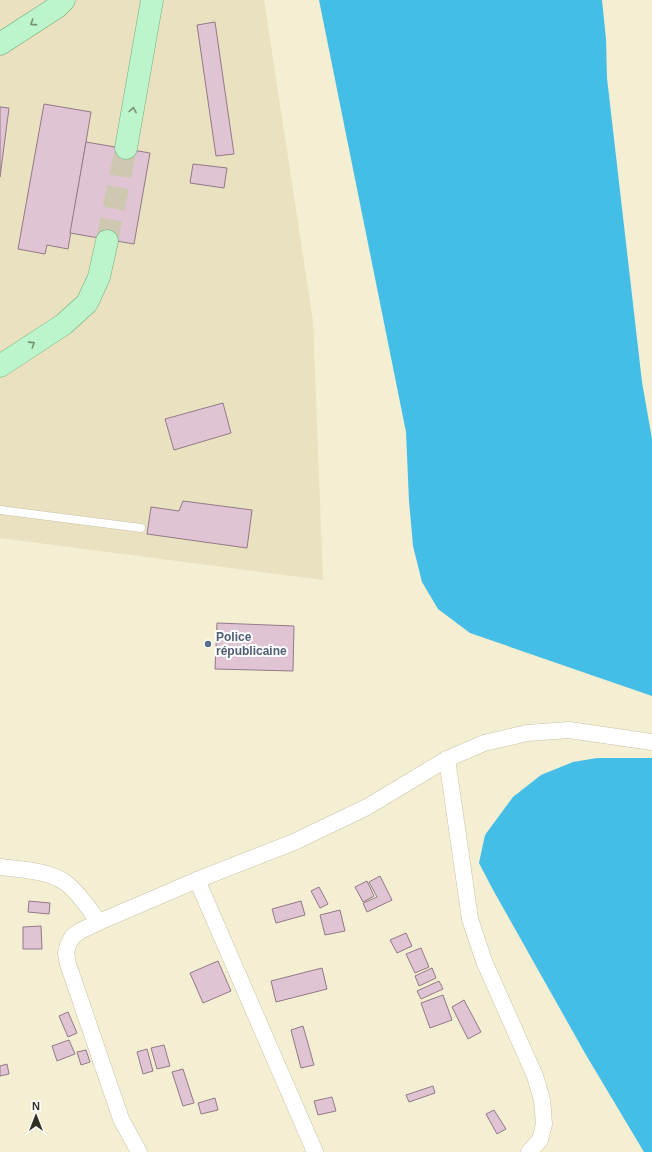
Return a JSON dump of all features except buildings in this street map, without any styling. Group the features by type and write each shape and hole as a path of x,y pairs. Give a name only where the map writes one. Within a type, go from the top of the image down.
{"main road":[{"path":"0,44 57,7 64,0"},
{"path":"126,148 152,0"},
{"path":"0,366 64,324 87,303 100,277 107,241"}],"street":[{"path":"139,1152 121,1119 68,964 66,953 72,937 98,922 197,880 294,842 360,810 447,759 484,743 527,733 570,730 652,742"},
{"path":"447,759 470,919 484,961 535,1076 542,1100 544,1124 540,1140 529,1152"},
{"path":"0,867 39,872 54,876 67,884 83,901 98,922"},
{"path":"197,880 315,1152"}],"lane":[{"path":"0,510 141,528"}],"shaded area":[{"path":"0,0 264,0 313,321 323,580 0,538"}],"water":[{"path":"319,0 602,0 606,39 607,78 642,382 652,439 652,696 470,633 438,609 422,582 413,546 409,501 406,432"},
{"path":"597,758 652,758 652,1152 644,1152 586,1055 479,863 485,835 513,797 541,775 573,762"}],"tunnel":[{"path":"107,241 126,148"}],"place":[{"name":"Police républicaine","path":"208,644"}]}
